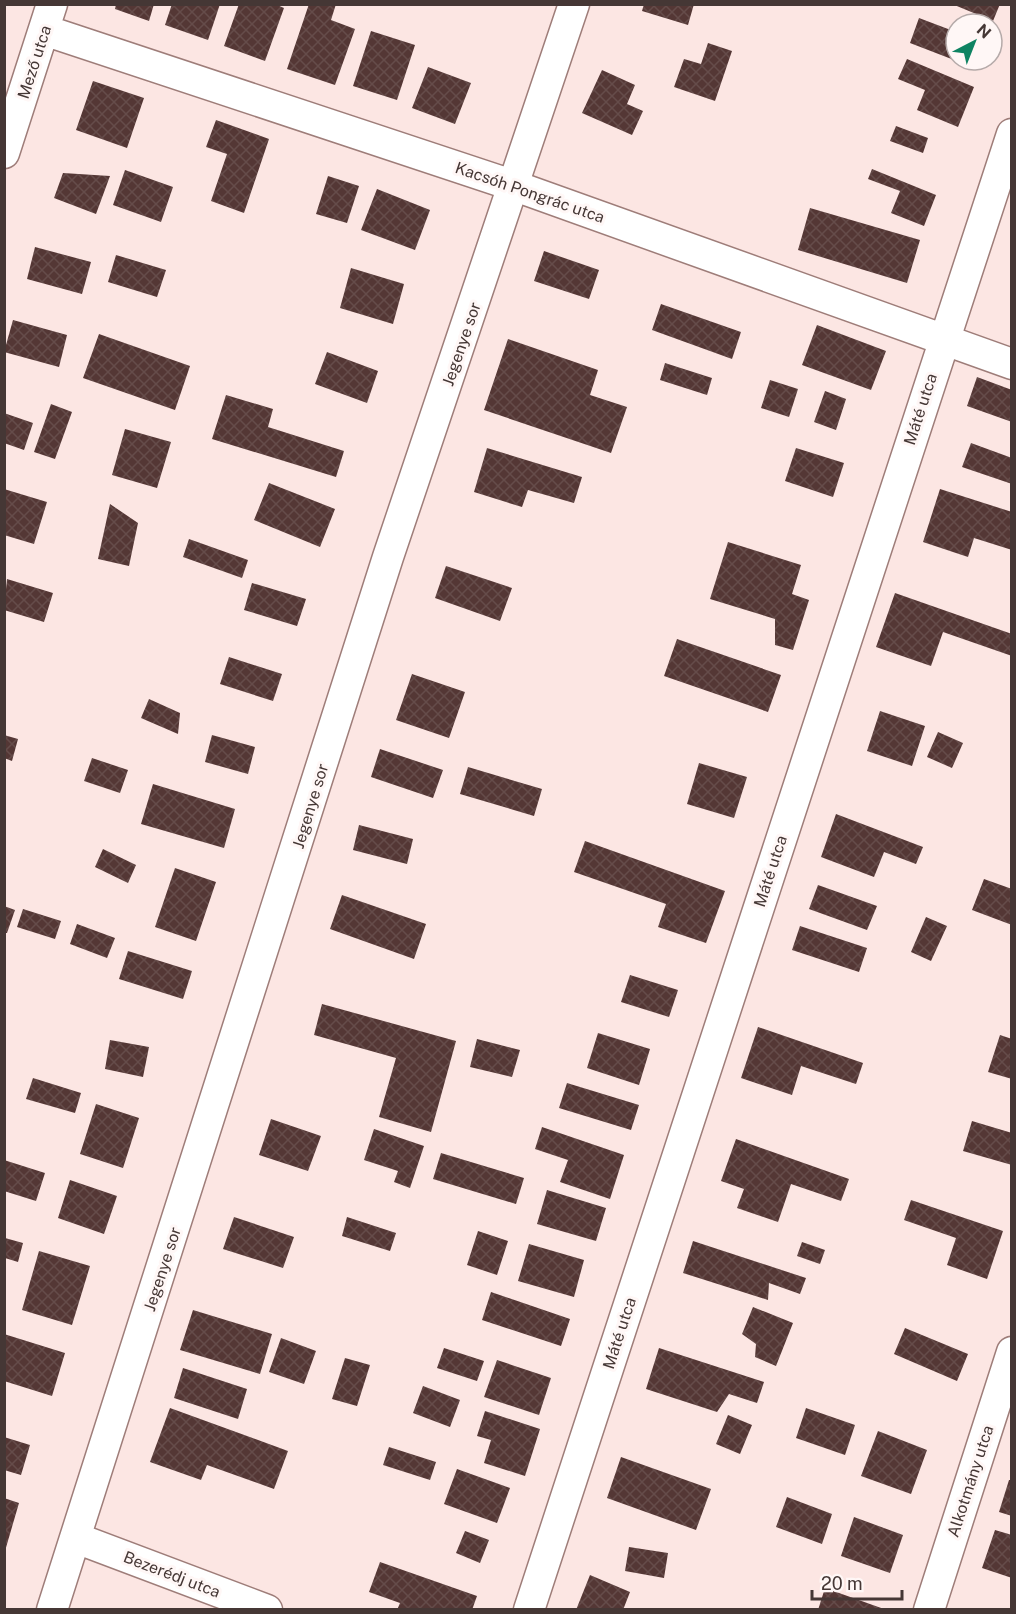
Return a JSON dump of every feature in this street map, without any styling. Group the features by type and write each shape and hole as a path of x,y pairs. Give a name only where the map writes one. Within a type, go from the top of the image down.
{"street":[{"name":"Jegenye sor","path":"52,1610 388,557 515,186 574,4"},
{"name":"Kacsóh Pongrác utca","path":"48,17 1011,364"},
{"name":"Mező utca","path":"4,153 48,17"},
{"name":"Máté utca","path":"529,1610 1011,134"},
{"name":"Alkotmány utca","path":"929,1610 1011,1352"},
{"name":"Bezerédj utca","path":"76,1538 267,1610"}],"building":[{"path":"116,4 154,4 149,21 115,9"},
{"path":"172,4 220,4 208,40 165,25"},
{"path":"239,4 275,4 284,8 265,61 224,46"},
{"path":"309,4 336,4 331,20 355,29 335,85 287,69"},
{"path":"644,4 694,4 688,25 642,11"},
{"path":"952,4 1000,4 997,12 971,12"},
{"path":"919,18 944,27 944,56 910,43"},
{"path":"371,31 415,45 397,100 353,86"},
{"path":"708,43 732,51 715,101 674,87 684,59 701,64"},
{"path":"907,59 974,87 958,127 917,110 925,90 898,79"},
{"path":"428,67 471,83 455,124 412,108"},
{"path":"602,70 635,85 627,104 643,111 632,135 582,113"},
{"path":"93,81 144,98 127,148 76,130"},
{"path":"216,120 269,139 244,213 211,201 227,154 206,147"},
{"path":"896,126 928,138 923,153 890,141"},
{"path":"872,169 936,195 924,226 891,213 900,191 868,179"},
{"path":"125,170 173,187 161,222 113,205"},
{"path":"63,173 110,176 96,214 54,198"},
{"path":"328,176 359,186 347,223 316,214"},
{"path":"377,189 430,210 415,250 361,230"},
{"path":"810,208 920,240 907,283 798,250"},
{"path":"35,247 91,262 82,294 27,279"},
{"path":"544,251 599,270 589,299 534,281"},
{"path":"116,255 166,270 157,297 108,282"},
{"path":"351,268 404,284 393,324 340,308"},
{"path":"661,304 741,332 732,359 652,330"},
{"path":"13,320 67,335 59,367 4,352"},
{"path":"817,325 886,351 871,390 802,365"},
{"path":"99,334 190,366 175,410 83,378"},
{"path":"508,339 598,370 590,395 627,407 611,453 484,410"},
{"path":"327,352 378,371 367,403 315,384"},
{"path":"665,363 712,378 707,395 660,380"},
{"path":"977,377 1012,390 1012,422 967,406"},
{"path":"770,380 798,389 789,417 761,408"},
{"path":"825,391 846,399 836,430 814,422"},
{"path":"226,395 273,409 268,427 344,451 336,477 212,439"},
{"path":"51,404 72,412 55,459 34,452"},
{"path":"4,413 33,423 24,450 4,443"},
{"path":"125,429 171,442 157,488 112,475"},
{"path":"971,443 1012,458 1012,484 962,467"},
{"path":"487,448 582,477 574,503 528,490 522,507 474,492"},
{"path":"796,448 844,463 833,497 785,481"},
{"path":"269,483 335,509 320,547 254,520"},
{"path":"4,489 47,502 34,544 4,535"},
{"path":"940,489 1012,512 1012,550 974,538 968,557 923,542"},
{"path":"110,504 138,523 129,566 98,559"},
{"path":"189,539 248,560 242,578 183,557"},
{"path":"728,542 801,565 792,594 809,600 793,650 775,645 775,619 710,599"},
{"path":"446,566 512,588 500,621 435,598"},
{"path":"7,579 53,593 44,622 4,610"},
{"path":"252,583 306,599 297,626 244,610"},
{"path":"895,593 1012,634 1012,656 943,632 931,666 876,647"},
{"path":"677,639 781,675 768,712 664,676"},
{"path":"229,657 282,674 273,701 220,684"},
{"path":"412,674 465,692 449,738 396,720"},
{"path":"149,699 180,713 178,734 141,718"},
{"path":"880,711 925,726 912,766 867,751"},
{"path":"938,732 963,743 952,768 927,757"},
{"path":"4,735 18,739 12,761 4,758"},
{"path":"212,735 255,747 248,774 205,762"},
{"path":"380,749 443,770 433,798 371,777"},
{"path":"92,758 128,770 120,793 84,781"},
{"path":"699,763 747,777 734,818 687,804"},
{"path":"468,767 542,789 534,816 460,794"},
{"path":"153,784 235,809 224,848 141,824"},
{"path":"836,814 923,847 916,864 884,852 874,877 821,857"},
{"path":"359,825 413,839 407,864 353,850"},
{"path":"585,841 725,891 706,943 658,927 666,904 574,872"},
{"path":"103,849 136,865 128,883 95,867"},
{"path":"175,868 216,882 196,941 155,927"},
{"path":"984,879 1012,889 1012,925 972,910"},
{"path":"818,885 877,906 867,930 809,909"},
{"path":"342,895 426,924 414,959 330,929"},
{"path":"4,906 15,910 7,933 4,933"},
{"path":"23,909 61,921 55,939 17,927"},
{"path":"926,917 947,926 931,961 911,952"},
{"path":"77,924 115,938 107,958 70,944"},
{"path":"800,926 867,948 859,972 792,950"},
{"path":"128,951 192,971 183,999 119,979"},
{"path":"630,975 678,990 669,1017 621,1002"},
{"path":"322,1004 456,1041 431,1132 379,1117 396,1058 314,1035"},
{"path":"758,1027 863,1063 856,1084 801,1066 792,1095 741,1078"},
{"path":"598,1033 650,1049 639,1085 587,1068"},
{"path":"1000,1035 1012,1039 1012,1079 988,1072"},
{"path":"477,1039 520,1050 512,1077 470,1067"},
{"path":"110,1040 149,1047 143,1077 105,1069"},
{"path":"33,1078 81,1093 75,1113 26,1099"},
{"path":"567,1083 639,1105 631,1130 559,1108"},
{"path":"96,1104 139,1118 123,1168 80,1154"},
{"path":"271,1119 321,1136 308,1171 259,1155"},
{"path":"972,1121 1012,1133 1012,1165 963,1151"},
{"path":"542,1127 624,1155 610,1199 560,1182 568,1160 535,1149"},
{"path":"374,1129 424,1146 410,1188 394,1182 398,1171 364,1160"},
{"path":"736,1139 849,1179 841,1201 791,1184 778,1222 737,1208 744,1189 721,1181"},
{"path":"441,1153 524,1178 516,1204 433,1179"},
{"path":"4,1160 45,1173 36,1201 4,1191"},
{"path":"70,1180 117,1196 104,1234 58,1218"},
{"path":"547,1190 606,1208 596,1241 537,1224"},
{"path":"911,1200 1003,1231 987,1279 947,1265 956,1238 904,1220"},
{"path":"234,1217 294,1237 283,1268 223,1249"},
{"path":"347,1217 396,1233 390,1251 342,1236"},
{"path":"478,1231 508,1241 497,1275 467,1265"},
{"path":"5,1238 23,1243 18,1262 5,1258"},
{"path":"693,1241 806,1278 800,1294 769,1283 768,1300 683,1273"},
{"path":"802,1242 825,1250 820,1264 797,1256"},
{"path":"529,1244 584,1260 574,1297 518,1281"},
{"path":"39,1251 90,1266 72,1325 22,1310"},
{"path":"491,1292 570,1319 561,1346 482,1320"},
{"path":"753,1307 793,1323 776,1366 755,1357 756,1344 742,1334"},
{"path":"193,1310 272,1334 260,1374 180,1350"},
{"path":"905,1328 968,1354 957,1381 894,1354"},
{"path":"4,1334 65,1353 52,1396 4,1381"},
{"path":"281,1338 316,1351 304,1384 269,1372"},
{"path":"444,1348 484,1361 477,1381 437,1368"},
{"path":"659,1348 764,1382 757,1403 729,1394 717,1412 646,1389"},
{"path":"345,1358 370,1365 357,1406 332,1399"},
{"path":"497,1360 551,1378 539,1415 484,1397"},
{"path":"183,1368 247,1389 238,1419 174,1398"},
{"path":"423,1386 460,1400 450,1427 413,1413"},
{"path":"170,1408 288,1451 274,1489 207,1465 201,1480 150,1462"},
{"path":"806,1408 855,1425 845,1455 796,1438"},
{"path":"485,1411 540,1429 525,1476 484,1463 491,1440 477,1436"},
{"path":"728,1415 752,1425 740,1454 716,1444"},
{"path":"878,1431 927,1450 911,1494 861,1476"},
{"path":"4,1437 30,1445 21,1475 4,1470"},
{"path":"389,1447 436,1462 430,1480 383,1465"},
{"path":"621,1457 711,1489 696,1530 607,1498"},
{"path":"457,1469 510,1488 497,1523 444,1504"},
{"path":"1009,1480 1012,1480 1012,1516 999,1512"},
{"path":"787,1497 832,1514 822,1544 776,1527"},
{"path":"4,1498 19,1503 5,1551 4,1551"},
{"path":"854,1517 903,1535 890,1573 841,1556"},
{"path":"995,1530 1012,1535 1012,1578 982,1568"},
{"path":"465,1531 489,1540 480,1563 456,1553"},
{"path":"629,1547 668,1553 664,1578 625,1571"},
{"path":"380,1562 477,1596 472,1610 397,1610 400,1603 369,1592"},
{"path":"590,1575 630,1592 623,1610 576,1610"},
{"path":"825,1588 884,1609 884,1610 818,1610"}]}
